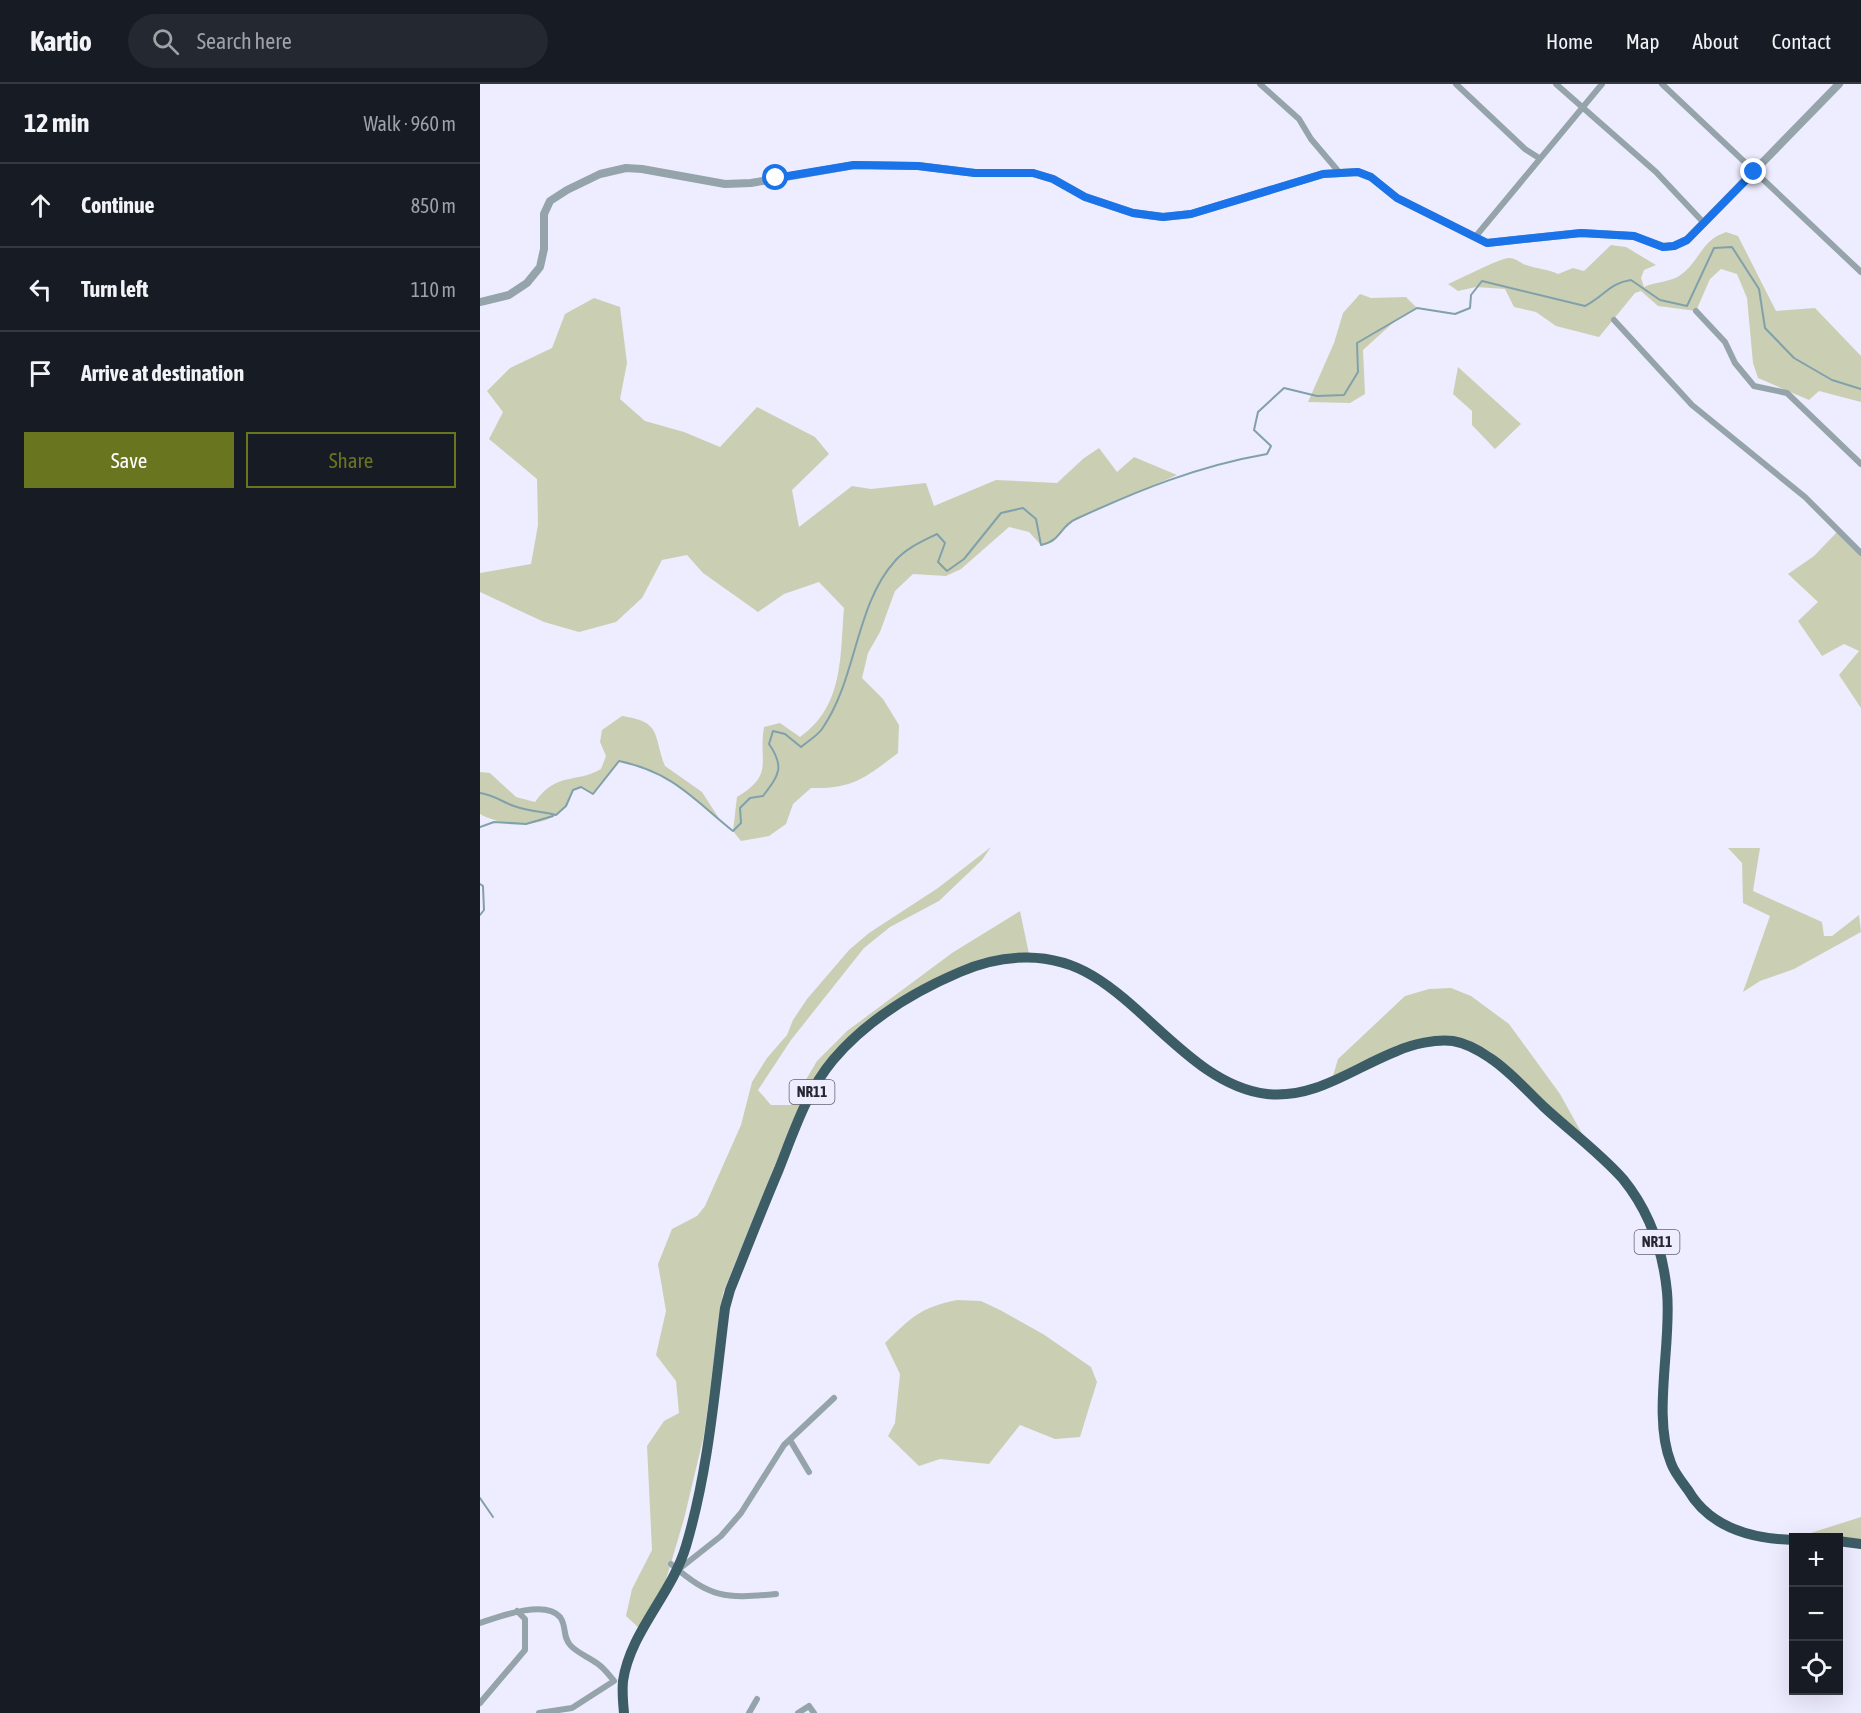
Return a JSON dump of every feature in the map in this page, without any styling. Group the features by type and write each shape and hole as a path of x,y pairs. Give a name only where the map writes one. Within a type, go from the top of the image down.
{"highway":[{"name":"NR11","path":"624,1713 618,1680 687,1545 707,1451 725,1308 805,1103 834,1058 884,1013 944,979 982,963 1008,957 1055,960 1092,975 1134,1006 1184,1051 1221,1079 1255,1091 1282,1094 1315,1089 1397,1050 1427,1043 1453,1041 1493,1060 1622,1178 1638,1200 1649,1222 1660,1249 1667,1293 1665,1434 1671,1464 1694,1501 1727,1527 1742,1533 1789,1539"},
{"path":"1843,1542 1861,1544"}],"street":[{"path":"1260,84 1299,119 1311,139 1338,172"},
{"path":"1456,84 1525,149 1539,158"},
{"path":"1556,84 1656,172 1704,222"},
{"path":"1476,236 1602,84"},
{"path":"1662,84 1861,272"},
{"path":"480,302 509,295 527,283 540,267 544,249 544,214 550,201 600,174 626,168 725,184 751,183 854,165 918,166 975,173 1033,173 1094,200 1133,213 1163,217 1191,214 1281,186 1338,172 1365,173 1397,198 1487,243 1581,233 1634,236 1663,247 1680,244 1704,222 1839,84"},
{"path":"1696,311 1725,342 1746,379 1754,386 1787,393 1861,464"},
{"path":"1614,320 1692,405 1805,497 1861,553"},
{"path":"776,1594 738,1597 717,1594 693,1584 674,1567 721,1536 741,1513 771,1462 790,1440 834,1398"},
{"path":"790,1440 800,1461 809,1472"},
{"path":"480,1623 518,1611 536,1609 552,1612 560,1616 564,1626 563,1634 569,1644 618,1680 572,1707 538,1713"},
{"path":"480,1703 525,1650 525,1619 518,1611"},
{"path":"749,1713 757,1699"},
{"path":"798,1713 809,1706 814,1713"}],"green space":[{"path":"1726,232 1738,236 1776,311 1815,308 1861,356 1861,402 1819,391 1809,400 1758,378 1753,363 1747,298 1737,274 1721,269 1710,279 1696,311 1658,306 1641,291 1635,293 1599,337 1556,326 1536,312 1514,307 1505,289 1476,287 1458,291 1448,284 1490,264 1509,258 1558,274 1573,268 1584,271 1611,245 1626,247 1656,265 1644,270 1641,278 1644,287 1679,276 1692,264 1705,246"},
{"path":"1360,294 1371,298 1406,297 1417,308 1396,320 1363,350 1365,394 1350,403 1308,402 1334,343 1343,313"},
{"path":"594,298 620,307 627,363 620,399 645,421 684,432 720,447 757,407 815,437 829,454 792,490 799,527 852,486 871,489 926,483 934,506 996,480 1057,483 1084,458 1099,448 1117,472 1134,457 1177,475 1070,522 1053,542 1041,545 1029,532 1009,527 961,569 946,576 913,574 895,591 880,632 868,653 862,678 883,699 899,725 898,753 858,780 838,786 811,788 793,804 786,824 769,836 741,841 733,831 737,797 749,789 761,774 764,727 780,723 800,737 825,711 837,679 844,608 819,582 784,594 758,612 703,573 687,555 662,560 642,598 616,622 579,632 544,622 480,592 480,573 531,564 538,525 537,479 489,439 503,412 487,391 510,368 552,348 565,314"},
{"path":"1458,367 1521,424 1495,449 1472,425 1472,411 1453,394"},
{"path":"1838,531 1861,553 1861,708 1839,675 1859,651 1844,644 1822,656 1798,621 1818,602 1788,574 1814,556"},
{"path":"622,716 650,726 657,738 665,766 702,792 722,823 675,784 650,770 619,761 593,794 581,787 573,790 565,807 547,820 512,824 480,814 480,772 490,773 516,797 535,802 543,792 559,782 601,769 606,756 600,742 602,730"},
{"path":"991,847 982,860 939,901 890,927 864,948 791,1040 758,1090 771,1105 791,1105 817,1061 847,1031 952,953 1020,911 1029,954 986,959 870,1019 793,1121 723,1293 704,1435 684,1519 660,1600 640,1629 626,1616 632,1589 652,1550 647,1446 664,1421 679,1413 676,1381 656,1355 666,1311 658,1264 672,1229 697,1216 705,1206 741,1125 752,1082 767,1058 787,1035 793,1020 807,999 849,950 869,933 938,888"},
{"path":"1728,848 1760,848 1753,891 1822,922 1824,936 1832,936 1859,915 1861,932 1794,969 1760,981 1743,992 1770,916 1743,903 1742,863"},
{"path":"1451,988 1471,996 1509,1024 1560,1094 1590,1148 1507,1072 1453,1041 1427,1043 1330,1086 1338,1059 1405,996 1429,989"},
{"path":"957,1300 981,1301 1000,1310 1043,1334 1091,1367 1097,1382 1080,1437 1055,1439 1020,1425 989,1464 940,1459 919,1466 888,1436 895,1423 900,1374 885,1343 902,1326 925,1310"},
{"path":"1861,1517 1861,1544 1843,1539 1843,1533 1811,1533"}],"waterway":[{"path":"480,793 522,808 556,815 566,806 573,790 581,787 593,794 619,761 654,772 668,780 733,831 741,823 740,808 750,798 763,796 776,776 777,759 769,744 773,731 785,734 801,747 822,729 843,688 872,599 882,579 904,552 937,534 945,543 938,562 947,571 964,559 1001,513 1023,508 1036,519 1041,545 1053,540 1076,519 1123,498 1193,472 1267,454 1271,446 1254,430 1258,412 1284,388 1317,396 1344,395 1358,372 1357,343 1417,308 1455,314 1470,308 1471,295 1482,281 1585,306 1617,284 1631,280 1660,300 1687,306 1714,248 1732,247 1759,289 1765,328 1794,358 1832,380 1861,389"},
{"path":"480,827 494,822 526,824 553,816"},
{"path":"480,884 483,886 484,910 480,915"},
{"path":"480,1498 493,1517"}],"route":[{"path":"776,178 854,165 918,166 975,173 1015,171 1053,179 1085,197 1133,213 1163,217 1191,214 1323,174 1358,172 1365,173 1397,198 1487,243 1581,233 1634,236 1663,247 1674,246 1687,240 1754,172"}]}
